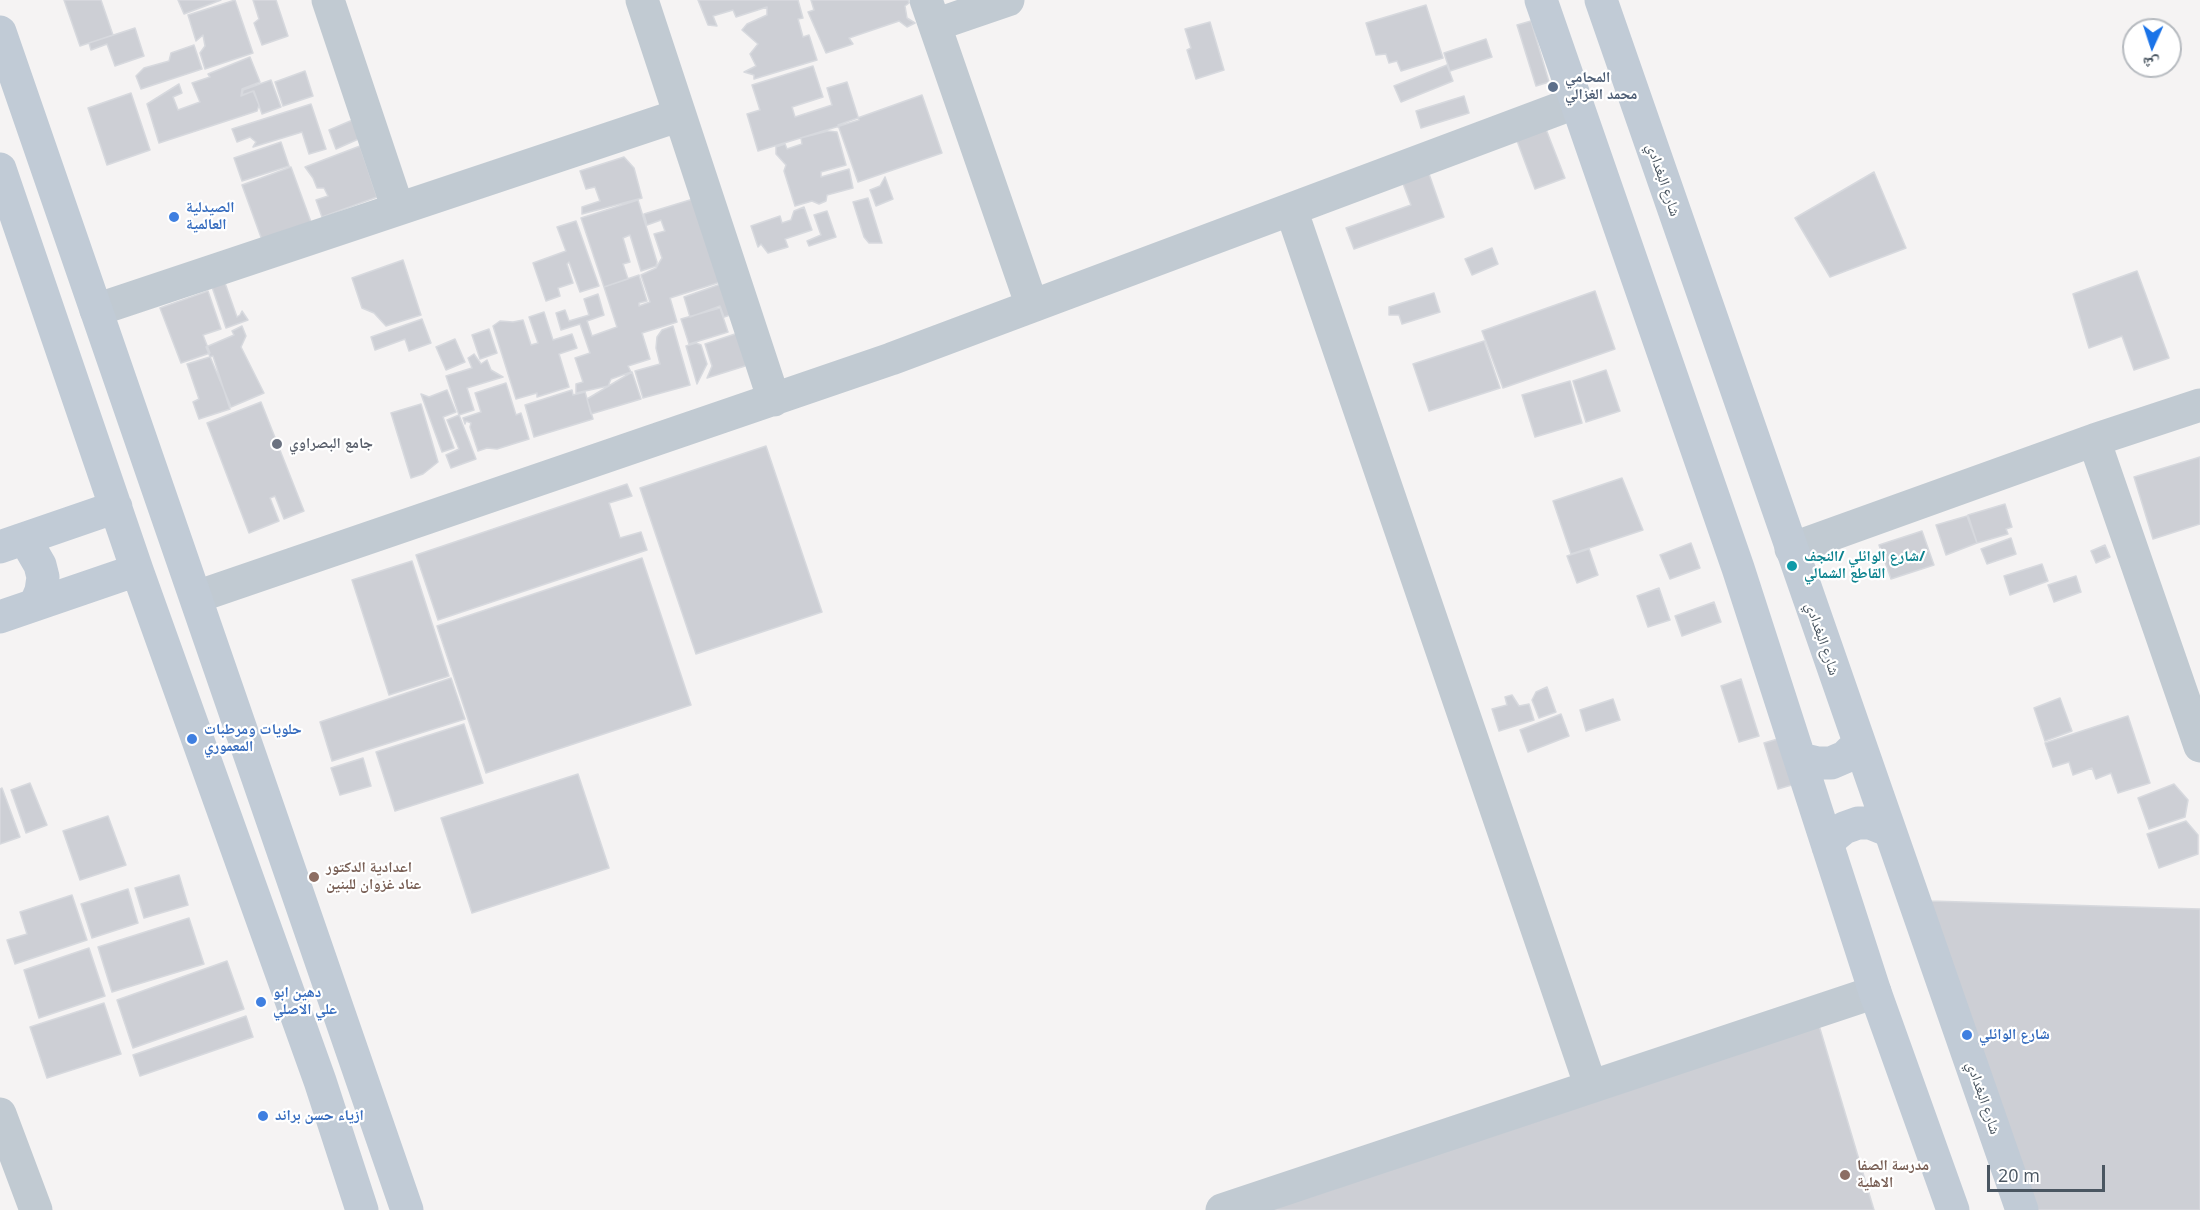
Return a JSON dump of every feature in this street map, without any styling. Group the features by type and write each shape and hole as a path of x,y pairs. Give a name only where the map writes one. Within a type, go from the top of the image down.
{"street":[{"path":"328,0 398,209"},
{"path":"642,0 774,400"},
{"path":"1008,0 931,13 1032,306"},
{"path":"1541,0 1738,568 1875,992 1953,1210"},
{"name":"شارع البغدادي","path":"1601,0 2022,1210"},
{"path":"0,32 407,1210"},
{"path":"196,597 891,359 1576,102"},
{"path":"96,310 680,115"},
{"path":"0,169 137,570 332,1116 362,1210"},
{"path":"1291,209 1591,1086"},
{"path":"1791,549 2094,440 2200,405"},
{"path":"2094,440 2200,743"},
{"path":"10,543 116,507"},
{"path":"10,543 29,546 37,557 43,577 41,591 35,605"},
{"path":"0,617 137,570"},
{"path":"1801,759 1818,763 1831,762 1845,757 1855,747 1857,740"},
{"path":"1828,847 1838,832 1858,823 1870,823 1890,831"},
{"path":"1222,1210 1875,992"},
{"path":"298,1019 309,1024 321,1023 328,1020 338,1010"},
{"path":"332,1116 341,1105 349,1102 359,1101 370,1105"},
{"path":"0,1114 36,1210"}],"building":[{"path":"64,0 101,0 113,35 80,46"},
{"path":"178,0 221,0 184,14"},
{"path":"235,0 253,53 205,69 200,53 205,46 203,35 196,41 188,15"},
{"path":"253,0 276,0 288,36 262,45 254,23 259,19"},
{"path":"698,0 798,0 803,18 798,19 803,37 809,35 817,60 754,79 754,75 744,72 756,66 750,54 758,44 742,30 747,24 767,15 767,7 736,17 733,10 713,16 717,26 708,25"},
{"path":"811,0 908,0 909,3 905,6 907,18 915,23 907,27 899,21 849,38 853,44 826,53 808,12 814,10"},
{"path":"1426,5 1443,58 1401,71 1397,61 1389,63 1386,54 1376,55 1366,23"},
{"path":"1531,21 1549,82 1536,86 1517,25"},
{"path":"1210,22 1224,70 1196,79 1187,50 1191,48 1185,29"},
{"path":"135,28 144,56 115,66 107,44 91,50 89,43"},
{"path":"1486,39 1492,57 1450,71 1444,53"},
{"path":"194,45 202,69 141,89 136,76 144,68 169,61 171,53"},
{"path":"250,57 260,82 242,89 241,96 253,91 259,105 257,111 159,143 147,104 179,84 182,93 173,97 178,110 200,102 192,83 210,77 208,74"},
{"path":"1447,65 1453,81 1401,102 1394,86"},
{"path":"813,66 823,97 792,107 795,117 832,105 827,88 847,82 859,120 758,151 747,114 760,110 752,85"},
{"path":"305,71 313,96 283,106 275,82"},
{"path":"271,80 281,107 262,114 254,91 242,95 243,90"},
{"path":"131,93 150,150 107,165 88,108"},
{"path":"922,95 942,153 858,182 838,125"},
{"path":"1464,96 1469,113 1421,128 1416,111"},
{"path":"311,104 326,149 309,154 302,132 253,147 256,142 250,137 237,142 232,129"},
{"path":"355,119 363,137 336,149 329,130"},
{"path":"1542,119 1565,178 1535,189 1513,130"},
{"path":"828,131 837,132 846,165 821,172 821,177 849,169 853,188 827,195 826,201 819,204 812,201 795,206 784,171 786,165 776,154 776,147 785,144 787,149 802,144 801,138"},
{"path":"281,142 289,166 242,181 234,158"},
{"path":"360,146 377,197 322,217 316,200 328,196 324,188 317,188 305,167"},
{"path":"624,157 634,168 642,198 582,214 582,207 600,201 595,187 586,189 580,171"},
{"path":"291,167 311,222 262,240 242,185"},
{"path":"1428,171 1444,217 1354,249 1346,228 1411,205 1402,181"},
{"path":"1874,172 1906,248 1830,277 1795,218"},
{"path":"885,177 893,199 876,206 870,190 880,186"},
{"path":"703,196 730,279 670,298 677,322 642,333 650,359 628,366 631,372 611,379 608,386 576,393 576,384 583,382 575,358 590,353 580,324 561,330 556,313 565,310 569,321 589,315 584,299 598,294 604,315 587,321 592,336 617,327 604,287 639,275 647,301 639,303 639,306 650,302 641,275 656,268 662,258 654,234 665,231 661,220 647,225 644,214"},
{"path":"868,198 882,243 869,243 864,237 853,202"},
{"path":"638,200 657,262 656,266 641,271 630,235 623,238 630,262 623,264 628,279 604,287 581,218"},
{"path":"804,207 812,230 785,239 788,247 768,253 761,244 758,247 751,226 780,216 782,223 791,220 794,211"},
{"path":"827,211 836,237 809,246 807,241 821,235 814,215"},
{"path":"576,221 599,286 580,292 569,262 567,264 573,283 558,288 560,296 546,301 533,263 566,251 557,227"},
{"path":"1492,248 1498,264 1472,275 1465,259"},
{"path":"403,260 421,315 386,326 374,313 362,308 352,278"},
{"path":"2137,271 2169,358 2134,370 2122,336 2089,348 2073,294"},
{"path":"732,280 743,311 724,317 720,306 690,317 684,297"},
{"path":"225,283 237,317 242,311 248,320 226,328 212,287"},
{"path":"208,291 221,329 203,335 210,353 181,363 160,308"},
{"path":"1595,291 1615,349 1503,388 1482,331"},
{"path":"1434,293 1440,312 1402,324 1399,315 1389,315 1389,307"},
{"path":"720,308 728,332 689,344 681,319"},
{"path":"544,312 553,340 572,334 577,348 559,354 569,387 537,397 537,393 516,399 493,326 500,321 523,320 531,345 538,343 529,317"},
{"path":"422,319 431,343 409,351 405,339 375,350 371,337"},
{"path":"242,326 246,336 241,347 264,393 231,407 206,347 234,335 232,331"},
{"path":"673,326 690,385 643,398 635,371 660,364 656,348 657,337 662,330"},
{"path":"489,329 497,353 480,359 472,335"},
{"path":"747,330 751,360 745,366 707,378 712,366 705,344"},
{"path":"455,339 465,362 446,370 436,347"},
{"path":"1484,341 1500,388 1429,411 1413,364"},
{"path":"696,343 701,345 707,364 697,384 686,346"},
{"path":"474,354 481,364 487,360 491,370 503,377 467,388 474,410 459,415 446,376 472,368 468,358"},
{"path":"213,356 230,409 199,419 193,402 199,399 187,364"},
{"path":"1606,370 1620,411 1586,422 1573,381"},
{"path":"632,372 641,399 591,414 587,399"},
{"path":"1570,381 1582,423 1535,437 1522,395"},
{"path":"506,383 516,415 521,413 529,439 497,449 487,448 478,451 470,427 471,423 466,421 465,424 463,418 481,412 475,393"},
{"path":"447,390 456,412 443,417 454,448 442,452 421,394 429,397"},
{"path":"572,390 573,395 585,392 593,419 534,437 525,405"},
{"path":"261,402 304,511 284,519 275,496 270,498 279,521 249,533 207,423"},
{"path":"421,404 438,462 423,474 411,478 391,413"},
{"path":"459,415 476,459 451,468 446,455 459,449 447,420"},
{"path":"766,446 822,612 696,654 640,488"},
{"path":"2200,457 2200,524 2153,539 2134,477"},
{"path":"1622,478 1643,530 1571,554 1553,501"},
{"path":"627,484 632,496 609,503 620,538 641,532 647,550 438,620 416,555"},
{"path":"2005,504 2012,527 2006,529 2008,534 1977,543 1968,515"},
{"path":"1967,516 1977,543 1946,555 1936,525"},
{"path":"1922,531 1934,565 1891,579 1879,545"},
{"path":"2011,538 2016,554 1987,564 1981,549"},
{"path":"1691,543 1700,568 1670,579 1660,555"},
{"path":"2105,545 2110,557 2096,563 2091,551"},
{"path":"1589,549 1598,575 1577,583 1567,556"},
{"path":"642,558 691,705 486,773 437,626"},
{"path":"412,561 449,676 389,695 352,580"},
{"path":"2042,564 2048,581 2010,595 2004,576"},
{"path":"2076,576 2081,592 2054,602 2048,585"},
{"path":"1659,588 1670,620 1648,627 1637,596"},
{"path":"1714,602 1721,622 1682,636 1675,616"},
{"path":"451,678 465,719 332,761 320,722"},
{"path":"1741,679 1759,736 1739,742 1721,686"},
{"path":"1547,687 1556,712 1539,718 1532,700 1536,692"},
{"path":"1512,695 1519,706 1529,704 1534,720 1499,731 1492,709 1507,705 1505,697"},
{"path":"2060,698 2072,731 2045,741 2034,708"},
{"path":"1613,699 1620,720 1586,731 1580,710"},
{"path":"1561,714 1569,736 1528,752 1520,730"},
{"path":"2128,716 2150,783 2118,793 2111,773 2096,779 2092,768 2073,775 2069,762 2053,767 2045,743"},
{"path":"464,724 483,783 395,811 376,752"},
{"path":"1781,738 1795,784 1778,789 1764,743"},
{"path":"363,758 371,786 340,795 331,768"},
{"path":"578,774 609,868 472,913 441,818"},
{"path":"30,783 47,825 26,833 11,790"},
{"path":"2174,784 2188,800 2185,817 2149,829 2138,798"},
{"path":"2,788 20,837 0,844 0,789"},
{"path":"108,816 126,865 80,880 63,831"},
{"path":"2186,821 2198,835 2198,854 2159,868 2147,834"},
{"path":"179,875 188,905 144,918 135,888"},
{"path":"128,889 138,923 92,938 81,904"},
{"path":"72,895 87,940 15,964 7,940 27,934 20,912"},
{"path":"1930,901 2200,909 2200,1210 2037,1210"},
{"path":"189,918 204,964 112,992 98,947"},
{"path":"89,948 105,996 39,1018 24,970"},
{"path":"227,961 244,1009 133,1048 117,1000"},
{"path":"104,1003 121,1054 47,1078 30,1027"},
{"path":"1815,1012 1874,1210 1223,1210"},
{"path":"246,1016 253,1037 140,1076 133,1055"}],"place":[{"name":"المحامي محمد الغزالي","path":"1553,87"},
{"name":"الصيدلية العالمية","path":"174,217"},
{"name":"جامع البصراوي","path":"277,444"},
{"name":"شارع الوائلي /النجف/ القاطع الشمالي","path":"1792,566"},
{"name":"حلويات ومرطبات المعموري","path":"192,739"},
{"name":"اعدادية الدكتور عناد غزوان للبنين","path":"314,877"},
{"name":"دهين ابو علي الاصلي","path":"261,1002"},
{"name":"شارع الوائلي","path":"1967,1035"},
{"name":"ازياء حسن براند","path":"263,1116"},
{"name":"مدرسة الصفا الاهلية","path":"1845,1175"}]}
